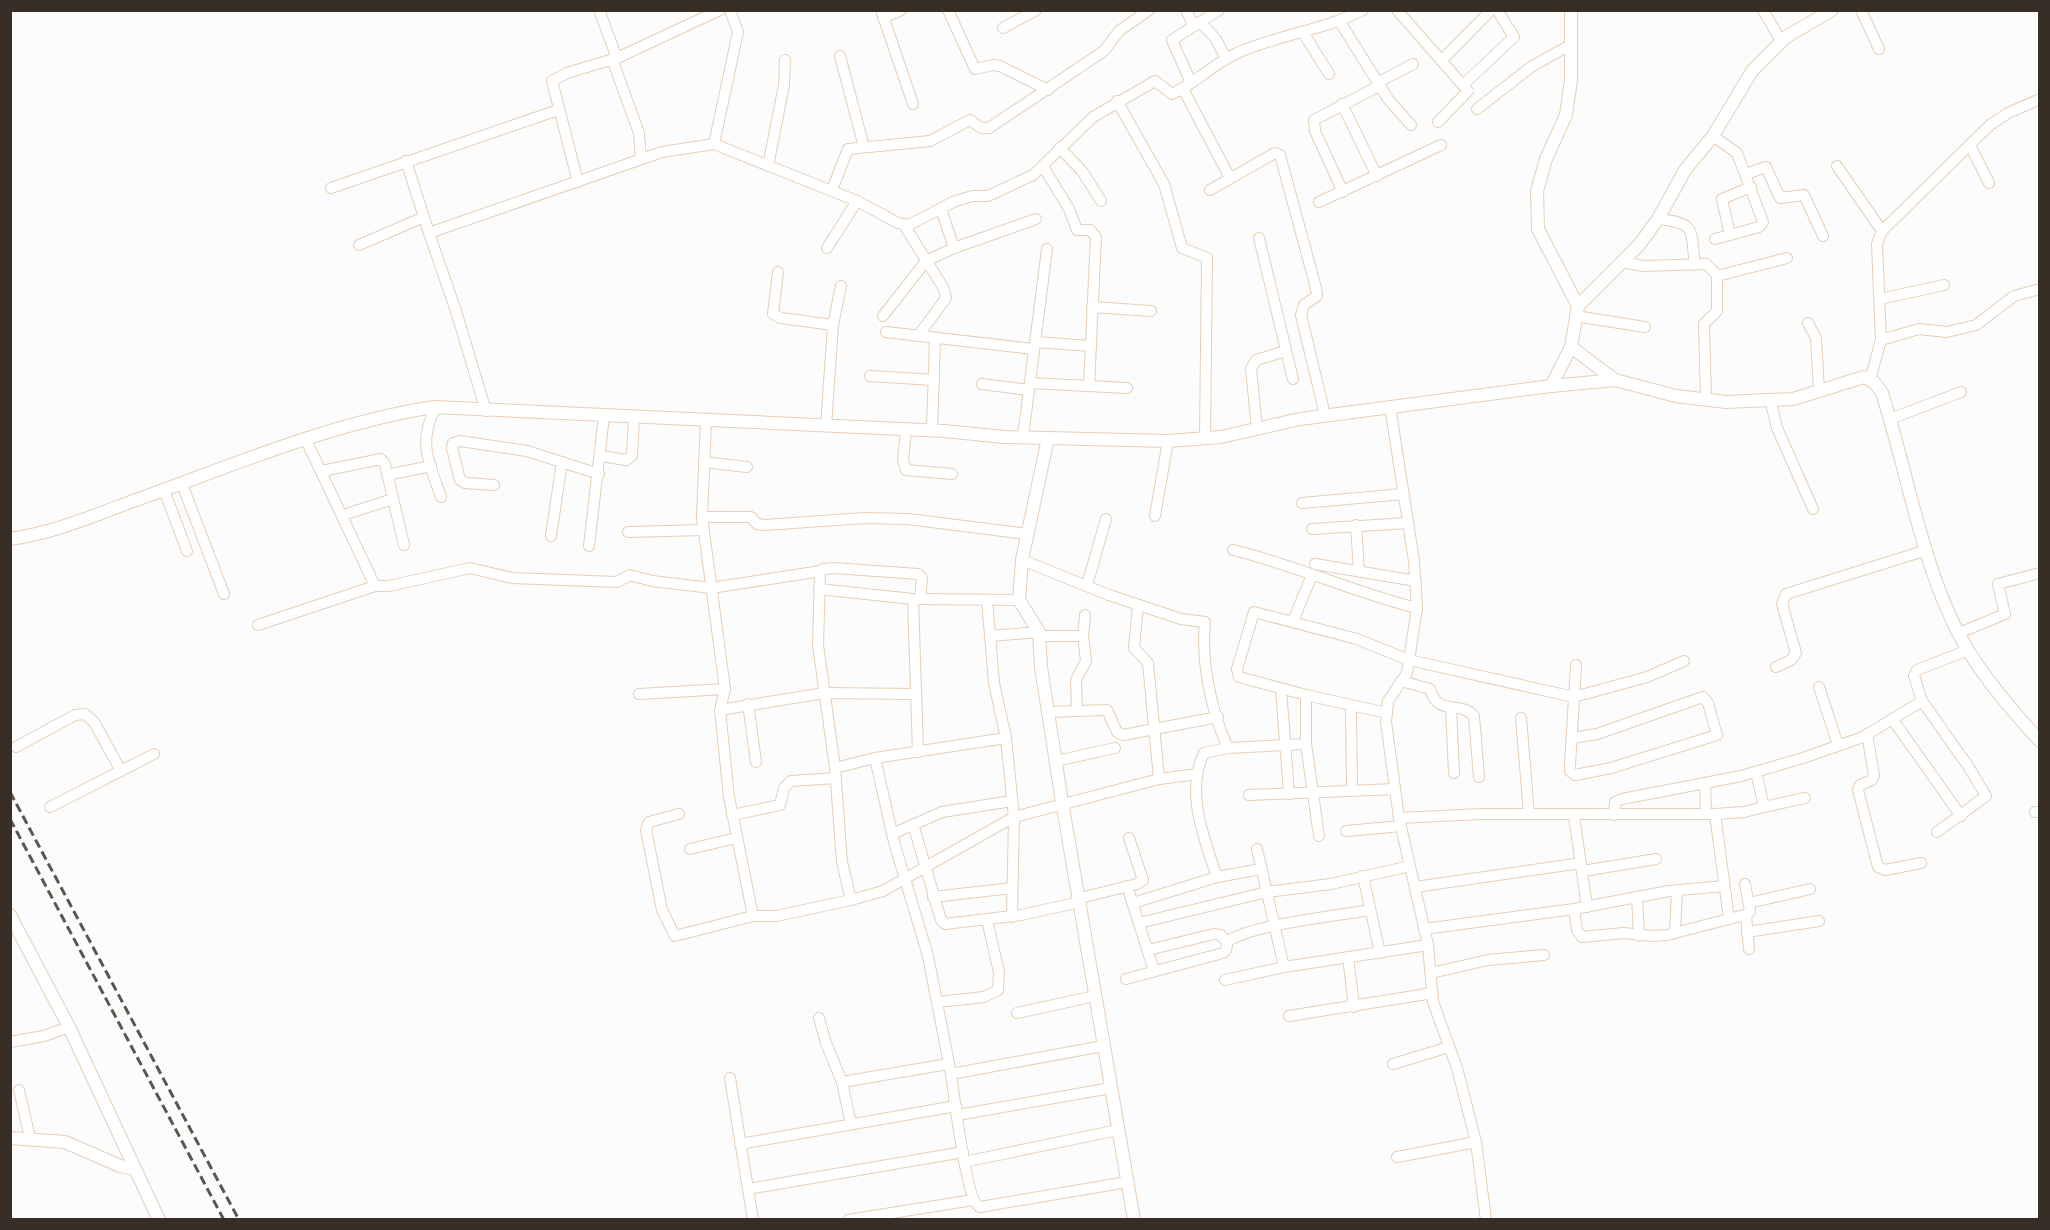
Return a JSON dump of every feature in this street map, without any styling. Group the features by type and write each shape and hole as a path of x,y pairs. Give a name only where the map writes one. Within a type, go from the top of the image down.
{"street":[{"path":"599,10 639,133 641,159"},
{"path":"578,182 552,88 554,79 614,59 720,10"},
{"path":"714,144 738,32 730,10"},
{"path":"900,10 882,14 913,104"},
{"path":"948,10 975,69 993,65 1000,66 1048,90"},
{"path":"1003,28 1036,10"},
{"path":"832,190 845,153 853,147 883,147 930,141 970,120 981,128 989,128 1104,51 1119,31 1149,10"},
{"path":"1186,10 1197,24 1216,39 1226,59"},
{"path":"1219,10 1172,40 1187,86 1230,178"},
{"path":"904,225 972,196 988,196 999,192 1033,175 1093,117 1155,81 1172,94 1226,59 1264,42 1340,22 1363,10"},
{"path":"1397,10 1464,84 1468,93 1438,122"},
{"path":"1442,60 1491,10"},
{"path":"1464,84 1514,37 1497,10"},
{"path":"1571,10 1571,80 1566,115 1546,159 1538,190 1538,229 1577,311"},
{"path":"1763,10 1781,41"},
{"path":"1551,386 1571,347 1577,311 1596,286 1623,262 1658,219 1685,170 1713,136 1752,71 1781,41 1832,10"},
{"path":"1861,10 1879,49"},
{"path":"1340,22 1378,85 1411,125"},
{"path":"1304,33 1329,74"},
{"path":"1477,109 1531,67 1572,44"},
{"path":"840,56 864,147"},
{"path":"768,166 782,95 785,60"},
{"path":"1343,192 1315,131 1314,123 1318,116 1413,64"},
{"path":"1870,380 1881,340 1877,244 1882,231 1998,119 2040,99"},
{"path":"1117,102 1164,184 1182,248 1207,258 1205,438"},
{"path":"1342,104 1377,176"},
{"path":"331,188 558,110"},
{"path":"1713,136 1737,153 1762,218 1762,225 1715,238"},
{"path":"429,233 662,152 714,144 832,190 904,225 943,287 946,298 918,336"},
{"path":"1319,202 1441,145"},
{"path":"1971,147 1989,183"},
{"path":"1060,148 1082,171 1101,201"},
{"path":"1210,190 1272,153 1278,153 1281,158 1316,288 1315,300 1304,305 1301,315 1325,415"},
{"path":"406,161 456,311 486,411"},
{"path":"1042,166 1069,209 1077,230 1090,230 1095,234 1089,386"},
{"path":"1837,166 1882,231"},
{"path":"1746,174 1766,167 1780,198 1804,195 1823,236"},
{"path":"1730,235 1722,199 1751,187"},
{"path":"827,248 857,201"},
{"path":"941,208 954,248"},
{"path":"359,245 424,217"},
{"path":"884,316 926,261 954,248 1036,219"},
{"path":"1658,219 1682,221 1687,226 1695,265"},
{"path":"1259,238 1293,379"},
{"path":"1023,437 1047,249"},
{"path":"1717,275 1787,258"},
{"path":"1623,262 1643,266 1706,264 1717,275 1717,311 1704,324 1707,399"},
{"path":"778,272 773,314 781,318 833,325"},
{"path":"1880,299 1944,285"},
{"path":"826,426 833,325 841,286"},
{"path":"1881,340 1919,329 1947,332 1976,325 2014,296 2040,289"},
{"path":"1092,307 1151,311"},
{"path":"1577,311 1645,327"},
{"path":"1808,323 1816,338 1819,390"},
{"path":"886,332 1035,345 1091,346"},
{"path":"932,430 935,338"},
{"path":"1571,347 1615,380"},
{"path":"1257,429 1251,369 1256,360 1286,351"},
{"path":"870,376 934,380"},
{"path":"10,539 75,523 306,440 398,412 436,407 634,418 932,430 1023,437 1168,441 1205,438 1325,415 1390,406 1615,380 1676,396 1726,402 1793,399 1864,377 1882,393 1939,588 1959,633 1999,694 2040,741"},
{"path":"982,384 1127,388"},
{"path":"1890,419 1961,392"},
{"path":"1770,399 1777,428 1813,509"},
{"path":"1390,406 1416,581 1417,608 1407,673 1388,701 1387,713 1395,789 1400,822 1428,945 1438,1020 1449,1047 1476,1142 1486,1220"},
{"path":"436,407 425,430 424,442 441,497"},
{"path":"589,546 604,416"},
{"path":"601,456 626,460 632,456 634,418"},
{"path":"706,420 702,517 725,688 720,710 732,815 753,916"},
{"path":"906,429 903,460 906,470 952,474"},
{"path":"1048,438 1022,560 1019,600 1039,634 1062,802 1134,1220"},
{"path":"306,440 343,514 375,586"},
{"path":"494,485 465,483 460,480 452,448 453,443 460,441 527,451 599,474"},
{"path":"1155,516 1168,441"},
{"path":"322,471 377,458 383,461 404,545"},
{"path":"551,536 562,462"},
{"path":"704,462 747,467"},
{"path":"387,475 431,466"},
{"path":"182,484 224,594"},
{"path":"164,490 187,551"},
{"path":"1302,503 1403,494"},
{"path":"343,514 393,499"},
{"path":"702,517 751,517 757,524 765,525 864,518 908,519 1027,534"},
{"path":"1087,585 1106,519"},
{"path":"1312,530 1408,523"},
{"path":"1356,525 1359,571"},
{"path":"628,532 704,530"},
{"path":"1233,550 1314,569 1417,608"},
{"path":"1776,667 1791,660 1796,653 1782,604 1786,594 1927,550"},
{"path":"1022,560 1138,605 1181,619 1205,622 1203,643 1218,717 1228,748"},
{"path":"258,625 375,586 389,586 470,568 512,578 617,582 630,575 652,581 711,588 834,568 918,574 922,578 916,599 915,694 918,752"},
{"path":"1314,569 1359,571 1416,581"},
{"path":"1293,621 1314,569"},
{"path":"821,571 818,645 835,773 842,862 851,900"},
{"path":"1959,633 2005,614 1998,584 2040,573"},
{"path":"819,589 916,599 1019,600"},
{"path":"987,600 994,683 1006,738 1014,817 1012,917"},
{"path":"1138,605 1134,643 1137,652 1148,663 1159,779"},
{"path":"1387,713 1241,680 1236,669 1254,612 1378,646 1409,660 1574,697 1647,678 1684,661"},
{"path":"1077,710 1076,680 1086,661 1083,636 1085,615"},
{"path":"990,636 1039,634 1083,636"},
{"path":"1937,832 1985,799 1986,793 1922,701 1916,672 1968,650"},
{"path":"1572,738 1597,734 1703,697 1708,703 1717,733 1715,737 1708,740 1580,775 1570,771 1576,665"},
{"path":"1401,681 1430,689 1433,700 1451,708 1468,711 1474,716 1479,777"},
{"path":"1819,687 1838,745"},
{"path":"639,694 725,688"},
{"path":"1281,689 1288,794"},
{"path":"720,710 824,693 915,694"},
{"path":"1306,695 1306,744 1319,836"},
{"path":"1614,815 1615,802 1622,799 1756,772 1867,735 1922,701"},
{"path":"748,704 756,762"},
{"path":"1351,706 1352,790"},
{"path":"1451,708 1454,774"},
{"path":"1049,712 1107,710 1119,735 1218,717"},
{"path":"16,747 75,715 85,714 94,722 122,771"},
{"path":"1521,718 1529,814"},
{"path":"1893,720 1962,816"},
{"path":"1867,735 1874,775 1872,780 1860,785 1858,790 1878,867 1885,870 1921,863"},
{"path":"732,815 780,805 784,788 791,781 835,773 875,758 1006,738"},
{"path":"1217,877 1196,805 1197,774 1204,753 1228,748 1306,744"},
{"path":"1056,760 1114,748"},
{"path":"50,807 154,754"},
{"path":"875,758 892,834 928,956 975,1206 989,1207 1127,1182"},
{"path":"1756,772 1764,807"},
{"path":"679,814 649,822 646,830 662,910 675,936 753,916 776,916 883,891 1014,817 1062,802 1159,779 1197,774"},
{"path":"1705,783 1729,919"},
{"path":"1249,795 1395,789"},
{"path":"1346,831 1400,822 1529,814 1574,816 1744,812 1805,798"},
{"path":"892,834 942,812 1012,801"},
{"path":"1574,816 1587,906"},
{"path":"913,824 933,897 941,920 945,924 1012,917 1141,882 1144,877 1129,838"},
{"path":"690,849 736,838"},
{"path":"1257,849 1284,967"},
{"path":"1415,887 1656,859"},
{"path":"1139,923 1267,892 1331,884 1410,866"},
{"path":"1132,903 1217,877 1262,869"},
{"path":"1363,876 1380,952"},
{"path":"1745,884 1750,910 1746,916 1749,949"},
{"path":"1127,886 1154,971"},
{"path":"1424,929 1574,909 1677,890 1724,886"},
{"path":"933,897 1012,888"},
{"path":"1749,903 1810,889"},
{"path":"1675,933 1677,890"},
{"path":"1637,897 1639,936"},
{"path":"1574,909 1577,930 1582,937 1623,933 1639,936 1675,933 1746,916"},
{"path":"1126,979 1223,952 1231,939 1276,926 1370,910"},
{"path":"10,915 69,1027 159,1220"},
{"path":"938,1002 984,997 998,990 999,972 987,920"},
{"path":"1747,932 1819,921"},
{"path":"1148,950 1214,934 1221,935 1227,944"},
{"path":"1225,980 1284,967 1428,945"},
{"path":"1431,973 1488,960 1544,955"},
{"path":"1348,957 1354,1007"},
{"path":"1289,1016 1433,993"},
{"path":"1017,1013 1095,996"},
{"path":"819,1018 826,1043 842,1082 850,1124"},
{"path":"10,1042 44,1036 69,1027"},
{"path":"842,1082 1103,1046"},
{"path":"1393,1064 1449,1047"},
{"path":"730,1078 753,1220"},
{"path":"741,1143 850,1124 1111,1088"},
{"path":"19,1090 30,1138"},
{"path":"748,1189 964,1157 1118,1130"},
{"path":"10,1138 65,1142 120,1166 135,1169"},
{"path":"1397,1157 1476,1142"},
{"path":"848,1220 973,1200"}],"railway":[{"path":"10,792 239,1220"},
{"path":"10,819 224,1220"}]}
